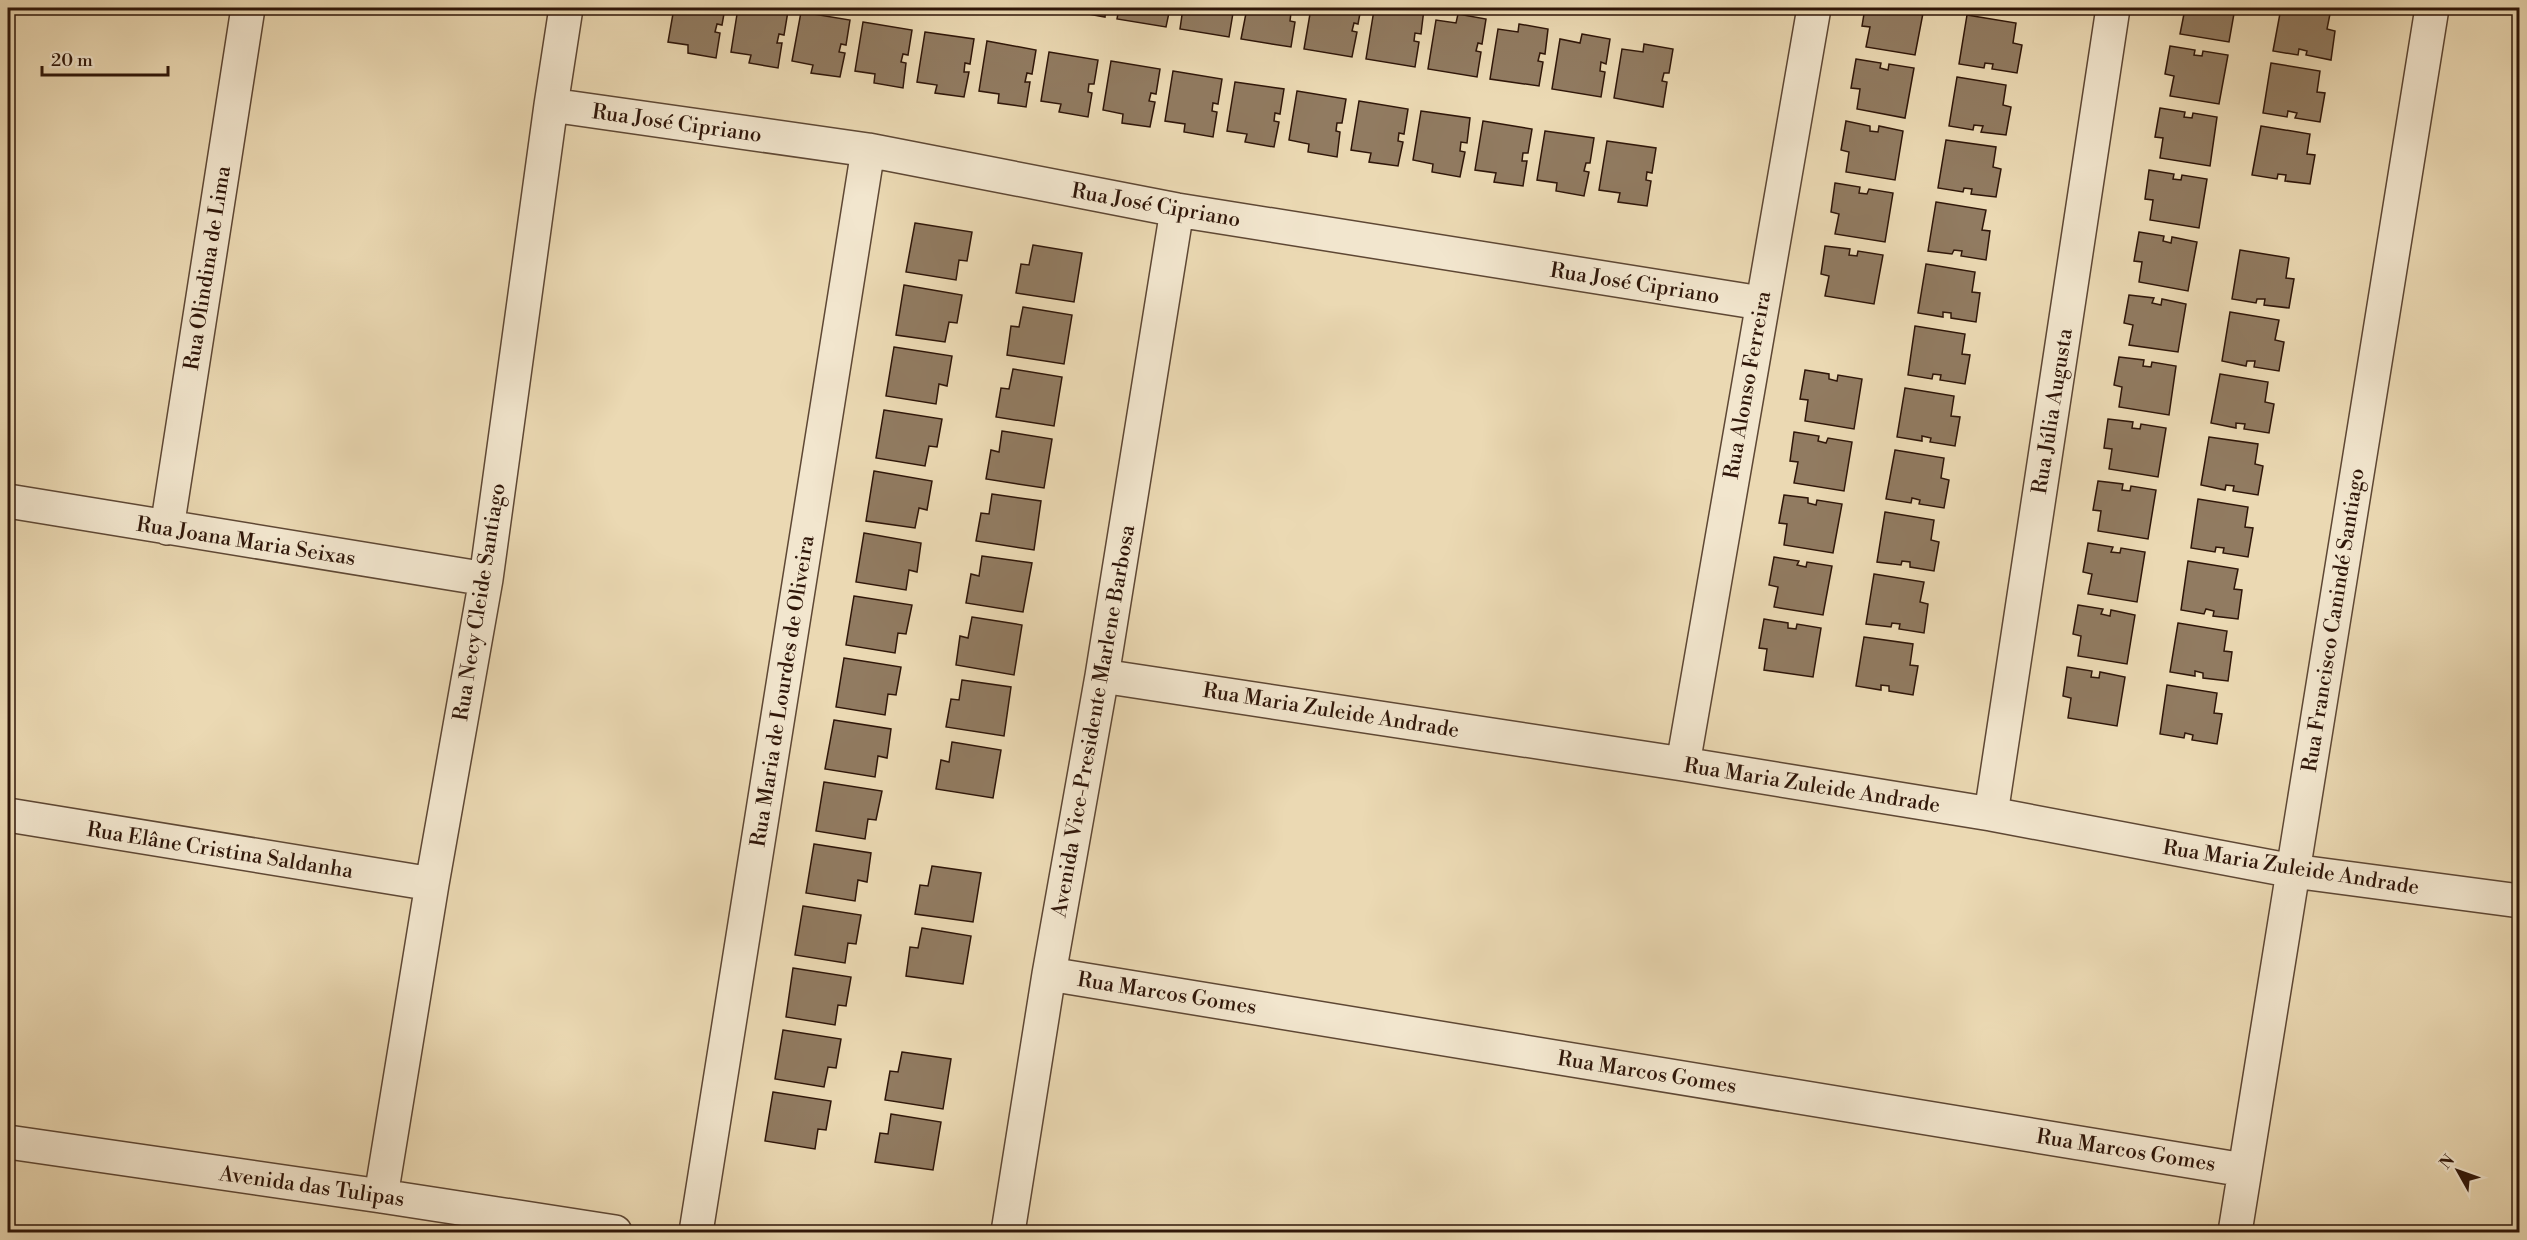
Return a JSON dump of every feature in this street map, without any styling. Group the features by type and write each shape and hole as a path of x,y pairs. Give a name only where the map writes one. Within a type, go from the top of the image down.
{"street":[{"name":"Rua Olindina de Lima","path":"166,528 248,8"},
{"name":"Rua Necy Cleide Santiago","path":"381,1196 432,884 486,579 550,105 566,8"},
{"name":"Rua Alonso Ferreira","path":"1683,764 1761,303 1814,8"},
{"name":"Rua Júlia Augusta","path":"1991,814 2113,8"},
{"name":"Rua Francisco Canindé Santiago","path":"2235,1233 2432,8"},
{"name":"Rua José Cipriano","path":"550,105 868,150 1177,210 1761,303"},
{"name":"Rua Maria de Lourdes de Oliveira","path":"696,1233 868,150"},
{"name":"Avenida Vice-Presidente Marlene Barbosa","path":"1008,1233 1049,974 1102,676 1177,210"},
{"name":"Rua Joana Maria Seixas","path":"8,501 486,579"},
{"name":"Rua Maria Zuleide Andrade","path":"1102,676 1683,764 1991,814 2293,871 2520,901"},
{"name":"Rua Elâne Cristina Saldanha","path":"8,815 432,884"},
{"name":"Rua Marcos Gomes","path":"1049,974 2244,1170"},
{"name":"Avenida das Tulipas","path":"8,1142 381,1196 615,1233"}],"building":[{"path":"674,8 725,8 722,25 717,24 715,32 720,33 716,58 688,53 688,45 668,42"},
{"path":"738,8 770,8 788,11 784,35 779,34 777,43 782,43 778,68 749,63 751,55 731,52"},
{"path":"1056,8 1106,8 1105,17"},
{"path":"1119,8 1170,8 1166,27 1117,19"},
{"path":"1183,8 1228,8 1228,11 1233,13 1229,37 1180,29"},
{"path":"1247,8 1297,8 1296,14 1291,13 1290,21 1295,22 1291,47 1241,39"},
{"path":"1311,8 1361,8 1358,24 1354,23 1352,31 1357,32 1352,57 1304,49"},
{"path":"1395,8 1424,9 1421,34 1415,33 1414,41 1419,42 1415,67 1366,59 1374,10 1394,13"},
{"path":"1865,8 1924,8 1915,55 1866,47 1870,27 1862,26"},
{"path":"2176,8 2235,8 2229,42 2180,34 2184,14 2176,12"},
{"path":"2281,8 2331,9 2327,29 2335,31 2331,60 2306,55 2307,51 2299,49 2298,55 2273,51"},
{"path":"801,12 850,20 846,45 841,44 839,52 845,53 840,77 811,73 813,65 792,61"},
{"path":"1458,14 1486,19 1482,44 1478,43 1476,51 1481,52 1477,77 1428,69 1436,20 1456,23"},
{"path":"1967,15 2016,23 2013,43 2022,45 2017,73 1992,69 1993,64 1985,63 1984,68 1959,64"},
{"path":"863,22 912,30 908,55 903,54 901,62 906,63 903,88 874,83 875,74 855,71"},
{"path":"1519,24 1548,29 1545,54 1540,53 1538,61 1543,62 1539,86 1490,79 1498,29 1518,32"},
{"path":"925,32 974,39 970,64 965,63 964,72 969,72 964,97 935,93 937,85 917,82"},
{"path":"1582,34 1610,39 1606,64 1601,62 1600,71 1605,72 1601,97 1552,89 1560,39 1580,43"},
{"path":"987,41 1036,50 1032,74 1027,73 1025,82 1030,82 1026,107 998,103 999,94 979,91"},
{"path":"1644,44 1673,49 1669,73 1664,73 1662,81 1667,82 1663,107 1614,98 1622,49 1643,52"},
{"path":"2170,46 2195,50 2194,55 2202,56 2203,51 2228,55 2219,104 2170,96 2174,76 2165,74"},
{"path":"1049,52 1098,60 1094,84 1089,84 1088,92 1092,93 1088,117 1059,112 1061,104 1041,101"},
{"path":"1856,59 1881,63 1880,68 1888,70 1889,64 1914,68 1905,118 1857,109 1860,89 1851,88"},
{"path":"1111,61 1160,69 1156,94 1151,93 1149,101 1155,102 1150,127 1122,123 1123,114 1103,110"},
{"path":"2271,63 2320,71 2317,92 2325,93 2320,122 2295,118 2297,113 2288,111 2287,117 2263,113"},
{"path":"1173,71 1222,79 1218,104 1213,103 1212,111 1217,112 1213,137 1184,132 1185,124 1165,121"},
{"path":"1957,77 2006,85 2003,105 2011,107 2006,135 1981,132 1983,126 1974,125 1973,130 1949,126"},
{"path":"1235,82 1284,89 1280,114 1275,113 1274,121 1279,122 1274,147 1245,142 1247,134 1227,131"},
{"path":"1297,91 1346,99 1342,123 1337,123 1336,131 1340,132 1337,157 1308,152 1309,144 1289,140"},
{"path":"1359,101 1408,109 1404,134 1399,133 1398,141 1403,142 1398,166 1369,162 1371,153 1351,150"},
{"path":"2160,108 2185,112 2184,117 2192,118 2193,113 2217,117 2210,166 2160,158 2163,138 2155,137"},
{"path":"1421,111 1470,118 1467,143 1461,142 1460,151 1465,152 1460,177 1432,172 1433,164 1413,160"},
{"path":"1483,121 1532,129 1528,153 1523,153 1522,161 1527,161 1523,186 1494,182 1496,173 1475,170"},
{"path":"1846,121 1870,126 1870,131 1878,132 1879,126 1903,131 1895,180 1846,172 1849,152 1841,150"},
{"path":"2261,126 2310,134 2307,154 2315,155 2310,184 2285,181 2286,175 2278,174 2277,179 2252,175"},
{"path":"1545,131 1594,138 1590,163 1586,163 1584,171 1589,172 1584,196 1556,191 1557,183 1537,180"},
{"path":"1946,140 1996,147 1993,167 2001,169 1996,197 1971,194 1972,189 1964,188 1963,192 1938,188"},
{"path":"1607,141 1656,148 1652,173 1647,172 1646,180 1651,181 1647,206 1618,202 1620,193 1599,190"},
{"path":"2149,170 2174,174 2173,179 2181,180 2182,175 2207,179 2199,228 2150,220 2153,200 2145,199"},
{"path":"1835,183 1860,187 1859,193 1867,194 1869,189 1893,193 1885,242 1835,234 1839,214 1831,212"},
{"path":"1936,202 1986,210 1982,230 1990,231 1986,260 1961,256 1962,251 1954,250 1952,254 1928,251"},
{"path":"915,223 972,232 967,261 959,260 956,280 906,272"},
{"path":"2139,232 2164,236 2163,241 2171,243 2172,237 2197,242 2188,291 2139,282 2142,262 2134,261"},
{"path":"1033,245 1082,253 1074,302 1016,293 1021,264 1029,265"},
{"path":"1825,246 1850,249 1849,255 1857,256 1858,251 1883,255 1874,304 1825,296 1829,276 1821,274"},
{"path":"2240,250 2289,258 2286,278 2294,279 2289,308 2264,305 2265,299 2257,299 2256,303 2232,299"},
{"path":"1926,264 1975,272 1972,292 1980,293 1976,322 1951,318 1951,313 1943,312 1943,317 1918,313"},
{"path":"904,285 962,295 957,323 949,322 945,342 896,335"},
{"path":"2129,295 2154,298 2152,303 2161,305 2162,299 2186,304 2178,352 2129,345 2133,325 2124,323"},
{"path":"1023,307 1072,315 1064,364 1007,355 1011,326 1019,327"},
{"path":"2230,312 2279,320 2275,340 2284,342 2279,371 2254,367 2255,361 2247,361 2246,366 2222,361"},
{"path":"1915,326 1965,334 1962,354 1970,355 1965,384 1940,380 1941,375 1933,374 1932,379 1908,375"},
{"path":"894,347 952,356 947,386 939,384 936,404 886,396"},
{"path":"2119,357 2144,360 2143,366 2151,367 2152,362 2176,366 2169,415 2119,407 2122,387 2114,385"},
{"path":"1013,369 1062,377 1054,426 996,417 1001,388 1009,389"},
{"path":"1805,370 1829,374 1829,379 1837,381 1838,375 1862,379 1854,429 1805,421 1808,400 1800,399"},
{"path":"2220,374 2268,382 2265,402 2274,404 2269,433 2244,429 2245,424 2236,423 2236,428 2211,423"},
{"path":"1905,388 1954,396 1951,416 1960,417 1955,446 1930,442 1931,438 1922,436 1922,441 1897,437"},
{"path":"884,410 942,419 937,447 929,446 925,466 876,458"},
{"path":"2108,419 2133,422 2132,428 2140,429 2141,424 2166,428 2158,477 2109,469 2112,449 2104,448"},
{"path":"1002,431 1052,439 1044,488 986,479 991,450 999,452"},
{"path":"1794,432 1819,436 1818,441 1826,443 1828,438 1852,442 1844,491 1794,483 1798,462 1790,461"},
{"path":"2209,437 2258,444 2255,464 2263,466 2258,495 2233,491 2234,486 2226,485 2225,490 2201,485"},
{"path":"1895,450 1944,458 1941,478 1949,480 1944,508 1919,504 1920,500 1912,498 1911,503 1886,499"},
{"path":"874,471 932,481 927,510 919,508 915,528 866,521"},
{"path":"2098,481 2123,484 2122,490 2130,491 2131,486 2156,490 2148,539 2098,531 2101,511 2093,510"},
{"path":"992,494 1041,501 1034,550 976,541 981,513 989,514"},
{"path":"1784,495 1808,498 1808,503 1816,505 1817,500 1842,504 1833,553 1784,545 1787,524 1779,523"},
{"path":"2198,499 2248,507 2245,527 2253,528 2248,557 2223,553 2224,548 2216,547 2215,552 2191,548"},
{"path":"1885,512 1934,520 1931,540 1939,542 1934,571 1910,567 1910,562 1902,561 1901,565 1877,562"},
{"path":"864,533 921,543 917,572 909,570 906,590 856,582"},
{"path":"2088,543 2113,547 2111,552 2120,553 2121,548 2145,552 2137,602 2088,594 2092,574 2083,572"},
{"path":"982,556 1032,563 1023,612 966,603 971,574 979,576"},
{"path":"1774,557 1799,561 1797,565 1806,567 1807,562 1832,566 1823,615 1774,607 1778,587 1769,585"},
{"path":"2188,561 2238,569 2234,589 2242,590 2238,619 2213,616 2214,611 2206,609 2204,614 2181,610"},
{"path":"1874,574 1924,582 1920,602 1928,604 1924,633 1899,629 1900,624 1892,623 1891,627 1866,624"},
{"path":"854,596 912,605 906,634 898,633 895,653 846,645"},
{"path":"2078,605 2103,609 2101,614 2110,616 2111,610 2135,615 2127,664 2078,656 2081,636 2073,634"},
{"path":"972,617 1022,625 1014,675 956,665 960,636 968,638"},
{"path":"1764,619 1788,623 1788,628 1796,629 1797,624 1821,628 1813,677 1764,670 1767,649 1759,648"},
{"path":"2178,623 2227,631 2224,651 2232,652 2228,681 2203,678 2203,673 2195,671 2195,676 2170,672"},
{"path":"1864,637 1913,644 1910,665 1918,666 1913,695 1889,691 1889,686 1881,685 1881,690 1856,686"},
{"path":"844,658 901,667 896,695 888,694 885,715 836,707"},
{"path":"2067,667 2092,671 2091,677 2099,678 2100,672 2125,677 2117,726 2068,718 2071,698 2063,696"},
{"path":"962,680 1011,687 1004,736 946,727 951,699 959,700"},
{"path":"2167,685 2217,693 2214,713 2222,714 2217,744 2192,740 2193,735 2185,733 2184,738 2160,734"},
{"path":"834,720 891,729 887,758 878,756 875,777 825,769"},
{"path":"952,742 1001,750 993,798 936,789 941,760 949,762"},
{"path":"824,782 882,791 876,820 868,819 865,839 816,831"},
{"path":"814,844 871,853 867,882 858,880 855,901 806,893"},
{"path":"932,866 981,873 973,922 915,914 920,885 928,886"},
{"path":"803,906 861,915 856,944 848,943 845,963 795,955"},
{"path":"922,928 971,936 963,984 906,976 910,947 918,948"},
{"path":"793,968 851,977 846,1006 838,1005 835,1025 786,1017"},
{"path":"783,1030 841,1039 836,1068 828,1067 824,1087 775,1079"},
{"path":"902,1052 951,1059 943,1109 885,1100 890,1071 898,1072"},
{"path":"773,1092 831,1101 826,1130 818,1129 815,1149 765,1141"},
{"path":"891,1114 941,1122 933,1170 875,1162 880,1133 888,1134"}]}
